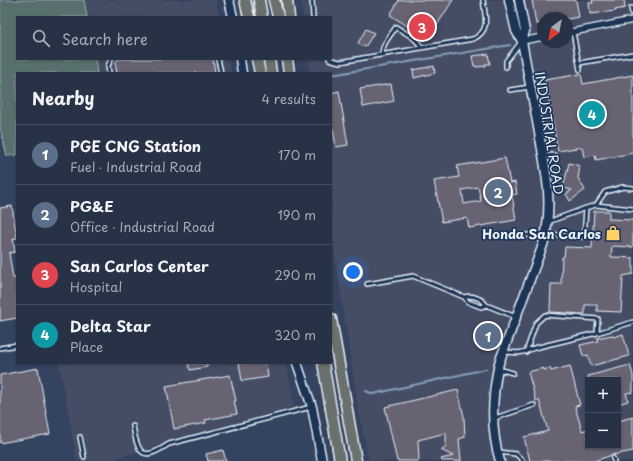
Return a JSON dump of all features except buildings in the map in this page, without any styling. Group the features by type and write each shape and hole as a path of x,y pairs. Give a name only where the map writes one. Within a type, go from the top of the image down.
{"highway":[{"path":"245,0 249,16"},
{"path":"258,0 262,16"},
{"path":"274,0 278,16"},
{"path":"287,0 289,16"},
{"path":"258,60 260,72"},
{"path":"269,60 271,72"},
{"path":"288,60 289,72"},
{"path":"332,325 356,461"},
{"path":"323,364 340,461"},
{"path":"349,425 359,461"}],"main road":[{"path":"229,0 233,16"},
{"name":"INDUSTRIAL ROAD","path":"500,461 493,418 498,369 545,236 548,222 549,200 543,156 522,41 516,31 509,0"},
{"name":"INDUSTRIAL ROAD","path":"519,0 525,31 522,41"},
{"path":"240,60 242,72"},
{"path":"297,364 312,407 322,461"}],"street":[{"path":"573,31 633,19"},
{"path":"522,41 537,38"}],"lane":[{"path":"312,0 313,16"},
{"path":"332,60 340,62 473,39 482,34 485,28 486,22 483,0"},
{"path":"631,8 633,19"},
{"path":"382,55 384,46 396,27 415,39 420,44 421,48"},
{"path":"506,67 506,61 522,41"},
{"path":"573,42 580,70"},
{"path":"579,63 633,54"},
{"path":"109,72 108,66 111,60"},
{"path":"218,60 221,72"},
{"path":"510,90 530,86"},
{"path":"543,156 554,155"},
{"path":"596,205 605,192 623,187 633,188"},
{"path":"548,222 596,205 633,209"},
{"path":"512,236 528,235 584,237 586,208"},
{"path":"367,284 413,276 464,297 468,302 481,308 486,305"},
{"path":"464,297 470,296 484,301 486,305 517,317"},
{"path":"526,352 536,323 545,315 598,319 597,333"},
{"path":"504,352 526,352 534,348 597,333 633,322"},
{"path":"0,348 16,345"},
{"path":"498,369 513,373"},
{"path":"493,418 534,405"},
{"path":"133,426 136,443 142,453 147,455 158,452 169,444 312,407"},
{"path":"80,437 84,457"},
{"path":"498,452 516,454 523,461"}],"shaded area":[{"path":"84,0 216,0 219,16 87,16"},
{"path":"301,0 633,0 633,461 369,461 359,413 332,238 332,72 310,72 309,60 332,60 332,16 303,16"},
{"path":"95,60 228,60 231,72 97,72"},
{"path":"59,364 287,364 294,407 105,461 77,461"}],"green space":[{"path":"0,0 84,0 87,16 16,16 16,60 95,60 97,72 16,72 16,155 7,156 0,128"}],"waterway":[{"path":"332,75 510,45"},
{"path":"366,391 373,394 486,369"}],"place":[{"name":"San Carlos Center","path":"422,27"},
{"name":"Delta Star","path":"592,114"},
{"name":"PG&E","path":"498,192"},
{"name":"Honda San Carlos","path":"613,233"},
{"name":"PGE CNG Station","path":"488,336"}]}
